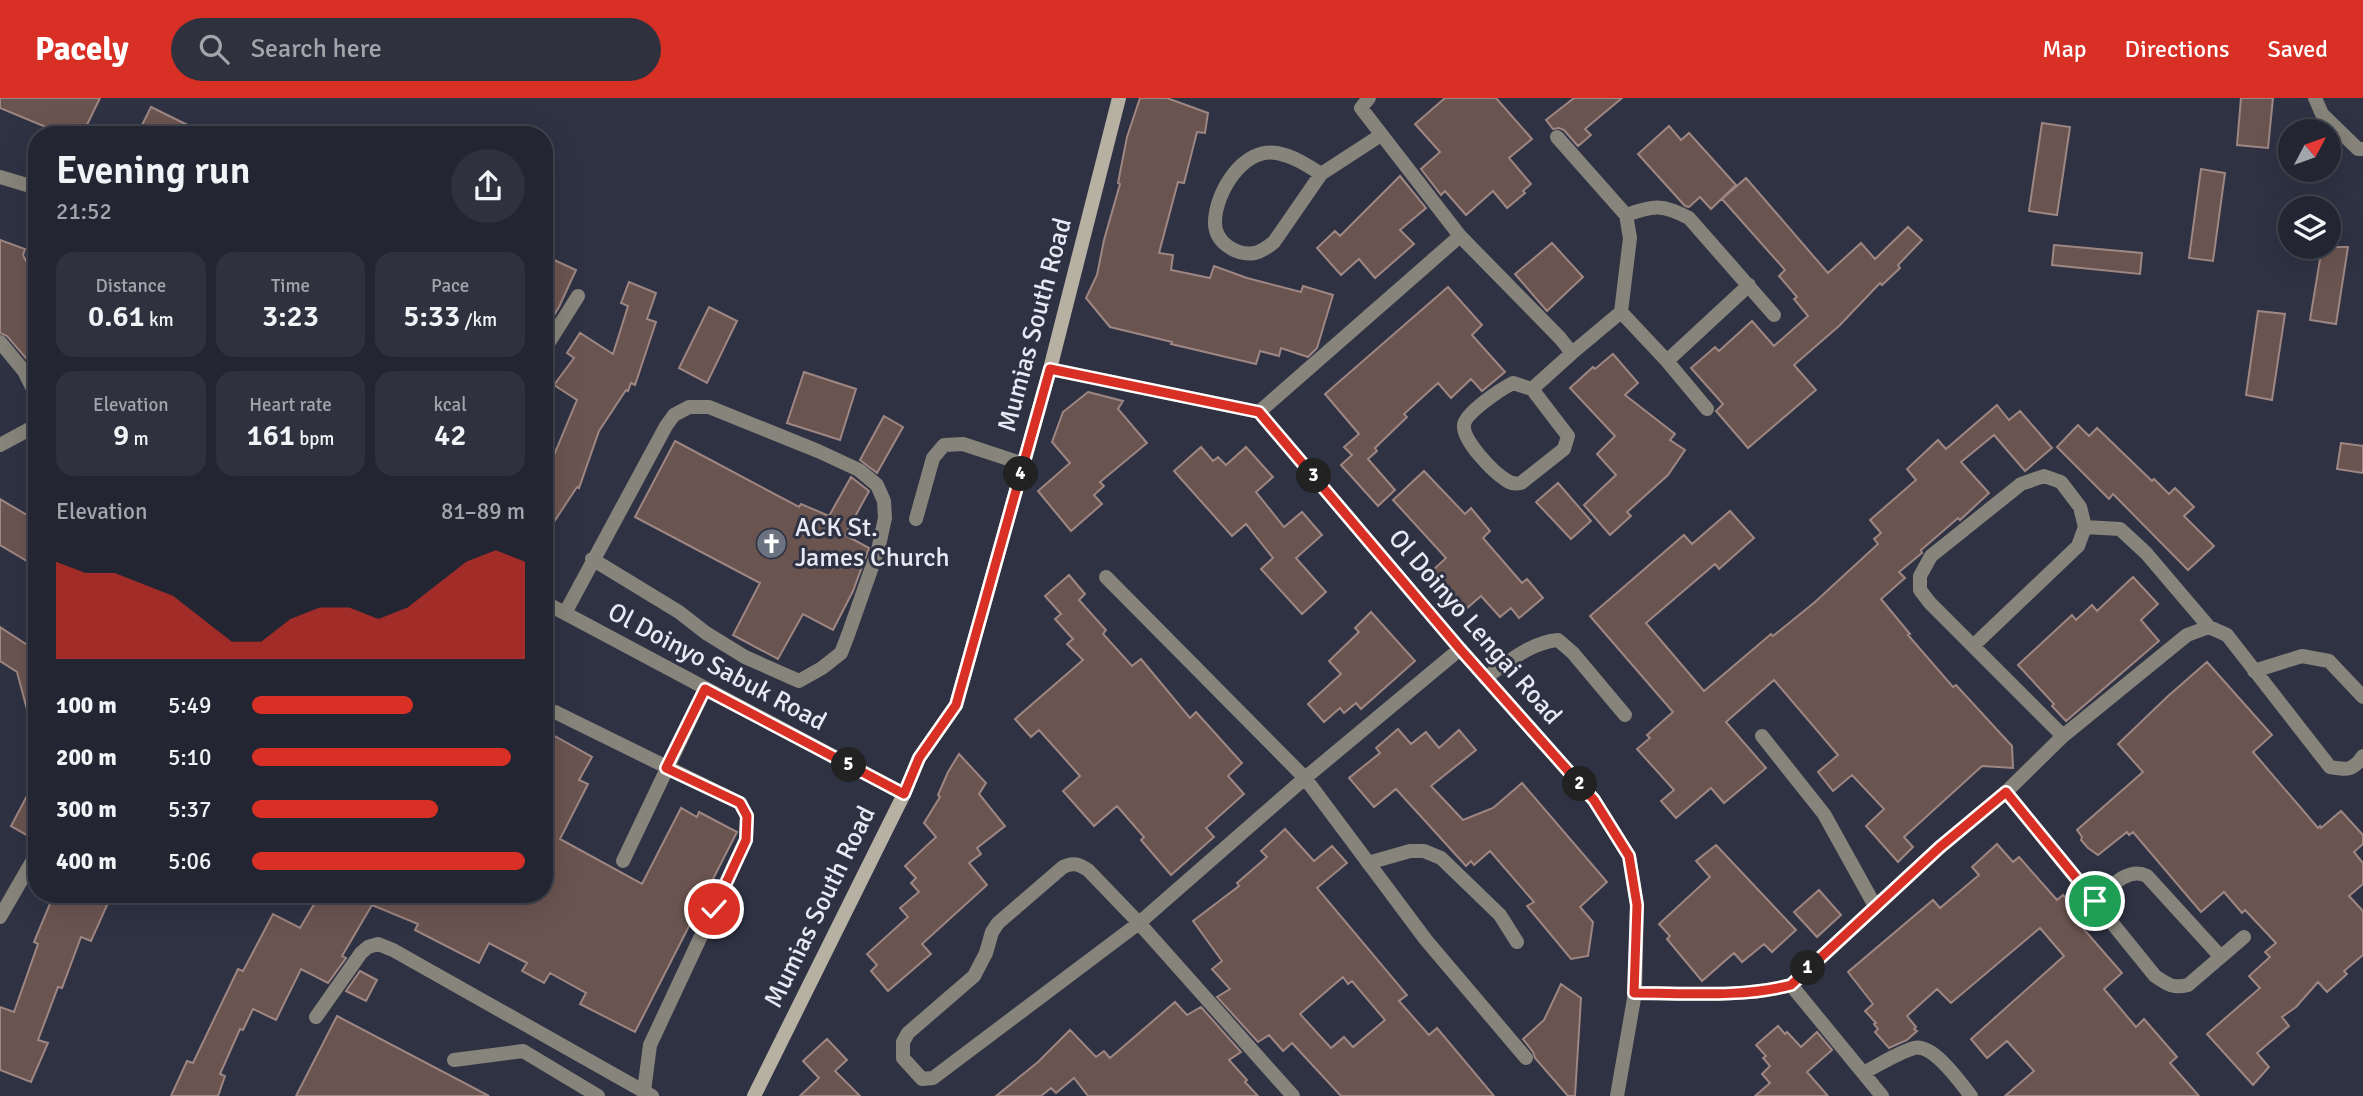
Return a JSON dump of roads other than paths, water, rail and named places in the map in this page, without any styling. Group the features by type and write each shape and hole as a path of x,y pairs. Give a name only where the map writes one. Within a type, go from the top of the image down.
{"main road":[{"name":"Mumias South Road","path":"754,1096 904,794 919,758 956,705 1050,369 1119,98"}],"street":[{"path":"2315,98 2322,114 2358,149 2363,149"},
{"path":"1361,101 1381,135 1460,236 1560,338 1572,354"},
{"path":"1321,174 1302,161 1275,152 1252,157 1240,165 1228,182 1214,222 1218,236 1226,246 1238,252 1254,253 1263,250 1273,242 1321,174 1381,135"},
{"path":"1532,389 1621,312 1630,238 1626,215 1557,137"},
{"path":"0,177 28,185"},
{"path":"1626,215 1652,206 1671,208 1689,218 1774,314"},
{"path":"1050,369 1259,412 1460,236"},
{"path":"1667,361 1749,285"},
{"path":"553,336 578,296"},
{"path":"1621,312 1707,409"},
{"path":"0,342 28,379"},
{"path":"1513,383 1532,389 1564,429 1568,443 1529,479 1513,484 1490,466 1465,437 1464,423 1467,416 1513,383"},
{"path":"565,613 592,559 666,426 674,415 689,407 709,407 849,465 877,485 884,501 885,518 878,550 841,653 799,681 745,657 706,633 679,612 592,559"},
{"name":"Ol Doinyo Lengai Road","path":"1259,412 1485,678 1594,800 1629,856 1637,905 1634,993 1617,1096"},
{"path":"0,445 28,430"},
{"path":"916,519 933,458 944,445 963,444 1024,464"},
{"path":"1973,646 2078,546 2085,527 2080,507 2061,482 2044,476 2021,484 1931,556 1920,576 1920,590 1930,603 1973,646 2063,736"},
{"path":"2085,527 2120,529 2146,553 2209,627 2227,635 2330,767 2346,770 2357,765 2363,755"},
{"path":"1106,577 1305,778 1426,940 1526,1058"},
{"name":"Ol Doinyo Sabuk Road","path":"553,606 904,794"},
{"path":"1634,993 1738,993 1791,985 1940,847 2006,792 2063,736 2187,635 2209,627"},
{"path":"1485,678 1520,654 1545,641 1558,640 1573,653 1625,715"},
{"path":"1293,1096 1139,923 1080,864 1063,867 998,923 974,976 908,1033 903,1042 903,1058 922,1079 933,1078 1139,923 1305,778 1460,649"},
{"path":"2254,671 2302,656 2329,662 2363,697"},
{"path":"623,860 705,689"},
{"path":"316,1017 360,953 377,944 393,950 648,1094 650,1045 746,840 747,816 740,803 555,712"},
{"path":"1762,736 1824,814 1875,906"},
{"path":"2006,792 2155,976 2167,984 2176,989 2188,985 2244,937"},
{"path":"1368,863 1410,851 1424,851 1441,858 1500,915 1517,942"},
{"path":"1,910 28,867"},
{"path":"2095,901 2120,879 2130,874 2140,873 2147,876 2220,956"},
{"path":"1791,985 1882,1096"},
{"path":"1863,1073 1916,1047 1927,1050 1945,1064 1971,1096"},
{"path":"454,1060 523,1051 598,1096"}],"place":[{"name":"ACK St. James Church","path":"772,543"}]}
